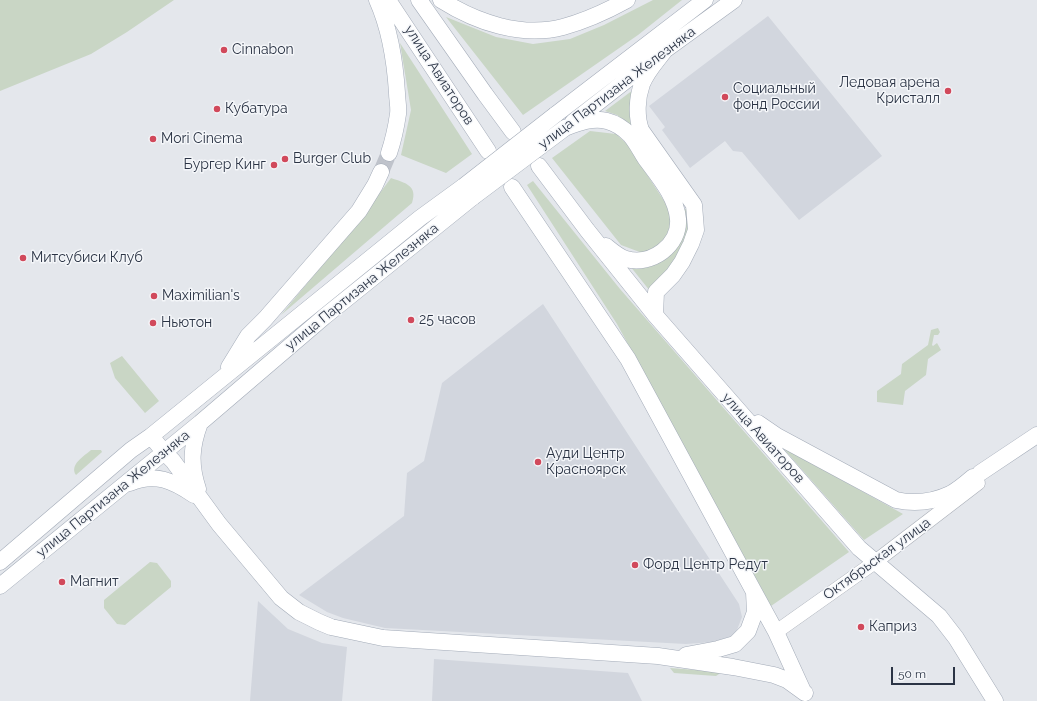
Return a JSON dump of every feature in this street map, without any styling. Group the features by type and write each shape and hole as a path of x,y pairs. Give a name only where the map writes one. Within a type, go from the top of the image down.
{"main road":[{"path":"377,0 384,15 391,41 396,79 398,113 389,153"},
{"name":"улица Авиаторов","path":"388,0 488,151"},
{"name":"улица Авиаторов","path":"419,0 513,132"},
{"path":"441,0 460,11 503,28 531,31 562,28 601,14 627,0"},
{"name":"улица Партизана Железняка","path":"0,586 200,423 329,313 555,115 705,0"},
{"name":"улица Партизана Железняка","path":"0,562 131,450 151,436 224,375 420,218 468,191 565,128 665,50 734,0"},
{"path":"655,315 656,292 673,275 682,262 696,230 694,205 641,130 638,122 638,107 642,84 665,50"},
{"path":"565,128 595,119 607,121 623,129 631,136 665,186 676,208 678,231 674,241 657,255 638,260 627,259 619,256 587,230"},
{"name":"улица Авиаторов","path":"539,166 587,230 655,315 859,548 939,616 956,638 995,701"},
{"path":"224,375 248,336 266,319 359,211 381,172"},
{"path":"512,187 628,359 776,632 806,697"},
{"path":"738,410 777,436 896,500 915,503 951,494 979,478 1037,436"},
{"path":"200,423 195,437 192,456 193,474 200,499"},
{"path":"151,436 173,461 200,499 281,598 299,612 331,627 383,638 672,657 774,675 787,680 806,697"},
{"path":"120,487 139,479 153,477 175,483 200,499"},
{"path":"672,657 718,649 735,644 748,631 755,612 753,590"}],"street":[{"name":"Октябрьская улица","path":"776,632 875,562 979,478"}],"shaded area":[{"path":"768,16 882,156 799,220 742,152 733,151 725,141 690,168 662,130 665,127 649,106"},
{"path":"543,304 739,604 742,617 735,635 713,642 686,644 385,628 343,618 327,612 299,595 404,516 407,473 424,461 442,383"},
{"path":"258,601 288,629 322,643 347,647 342,701 250,701"},
{"path":"434,659 628,673 642,701 432,701"}],"green space":[{"path":"0,0 174,0 91,54 0,91"},
{"path":"653,0 682,0 638,35 523,115 446,17 496,37 533,44 570,39 604,25"},
{"path":"400,43 472,154 446,173 401,155 411,110"},
{"path":"633,90 648,149 627,123 617,115 605,111"},
{"path":"590,131 616,134 627,144 672,213 666,238 653,250 645,254 621,245 552,158"},
{"path":"391,178 405,183 412,188 412,203 281,315 362,217"},
{"path":"533,181 620,289 849,552 771,606 617,324 527,185"},
{"path":"684,209 688,209 689,224 683,250 650,291 630,266 647,265"},
{"path":"938,328 940,332 938,335 934,335 932,345 933,346 937,343 941,350 928,359 926,375 905,391 903,405 877,402 877,391 901,374 902,364 928,345 931,330"},
{"path":"122,356 159,401 145,413 115,378 110,363"},
{"path":"782,447 903,514 864,540"},
{"path":"91,450 101,450 102,452 76,475 74,468 76,464"},
{"path":"150,562 157,563 171,581 171,587 125,625 117,624 104,608 104,600"},
{"path":"670,668 722,672 716,676 674,673"}],"tunnel":[{"path":"381,172 389,153"}],"place":[{"name":"Cinnabon","path":"224,50"},
{"name":"Ледовая арена Кристалл","path":"948,91"},
{"name":"Социальный фонд России","path":"725,97"},
{"name":"Кубатура","path":"217,109"},
{"name":"Mori Cinema","path":"153,139"},
{"name":"Burger Club","path":"285,159"},
{"name":"Бургер Кинг","path":"274,165"},
{"name":"Митсубиси Клуб","path":"23,258"},
{"name":"Maximilian's","path":"154,296"},
{"name":"25 часов","path":"411,320"},
{"name":"Ньютон","path":"153,323"},
{"name":"Ауди Центр Красноярск","path":"538,462"},
{"name":"Форд Центр Редут","path":"635,565"},
{"name":"Магнит","path":"62,582"},
{"name":"Каприз","path":"861,627"}]}
